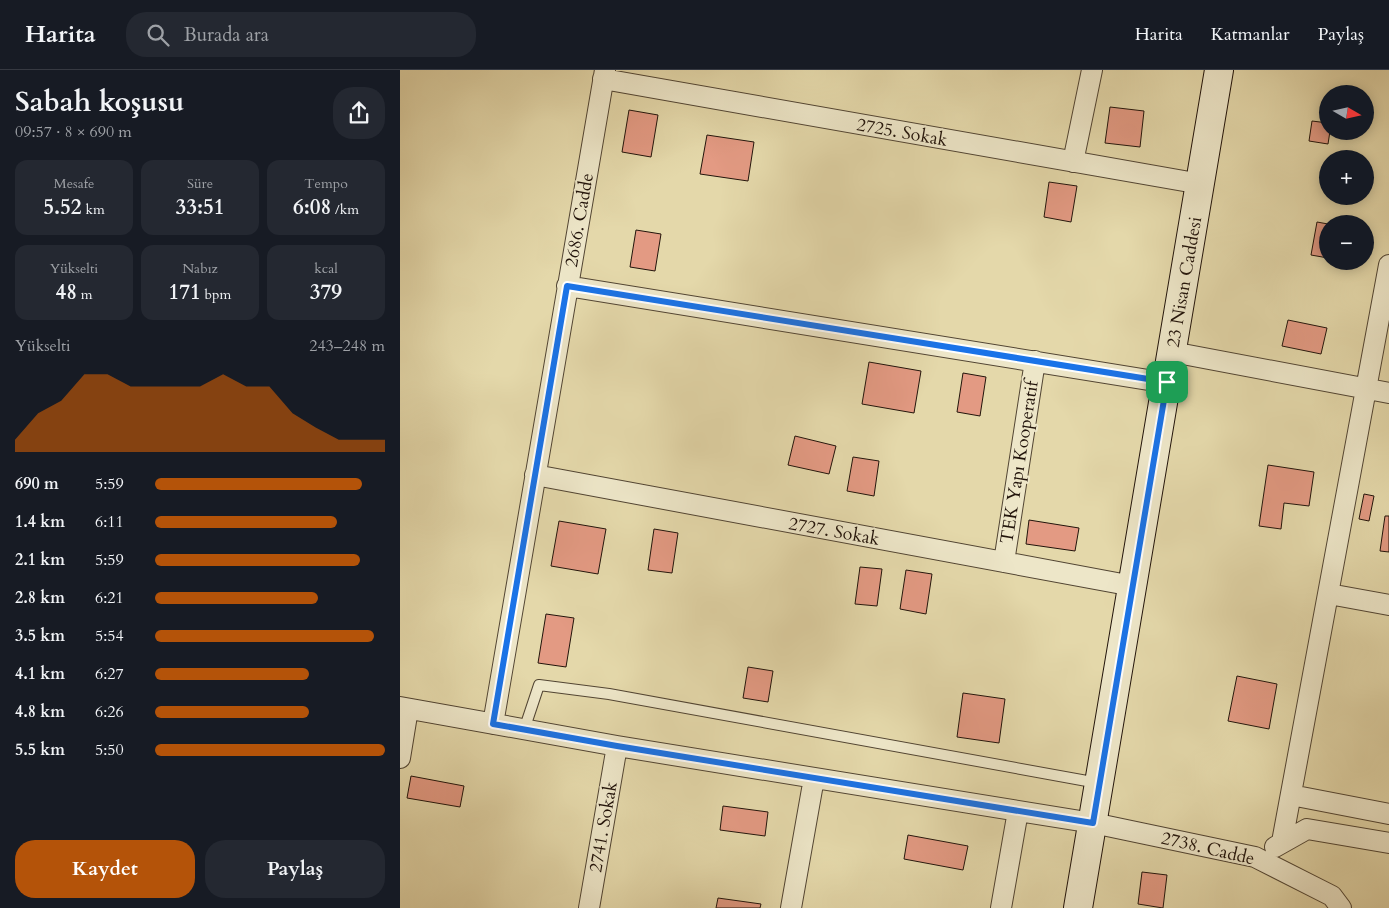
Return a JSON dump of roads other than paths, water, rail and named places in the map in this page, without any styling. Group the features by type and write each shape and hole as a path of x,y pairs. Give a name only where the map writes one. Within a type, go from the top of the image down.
{"main road":[{"name":"23 Nisan Caddesi","path":"1078,908 1220,70"}],"street":[{"path":"1074,162 1092,70"},
{"name":"2725. Sokak","path":"604,75 1201,184"},
{"name":"2686. Cadde","path":"493,724 604,75"},
{"path":"1282,842 1389,265"},
{"path":"567,286 1167,382"},
{"path":"1172,352 1389,393"},
{"name":"TEK Yapı Kooperatif","path":"1004,562 1035,361"},
{"name":"2727. Sokak","path":"535,476 1133,586"},
{"path":"1329,594 1389,606"},
{"path":"400,758 404,708"},
{"name":"2738. Cadde","path":"404,708 617,746 1093,823 1255,857 1332,896 1341,908"},
{"name":"2741. Sokak","path":"590,908 617,746"},
{"path":"791,908 814,778"},
{"path":"1291,795 1389,814"},
{"path":"1002,908 1018,811"},
{"path":"1255,857 1307,829 1389,843"}],"lane":[{"path":"524,730 539,685 609,694 1100,783"}]}
